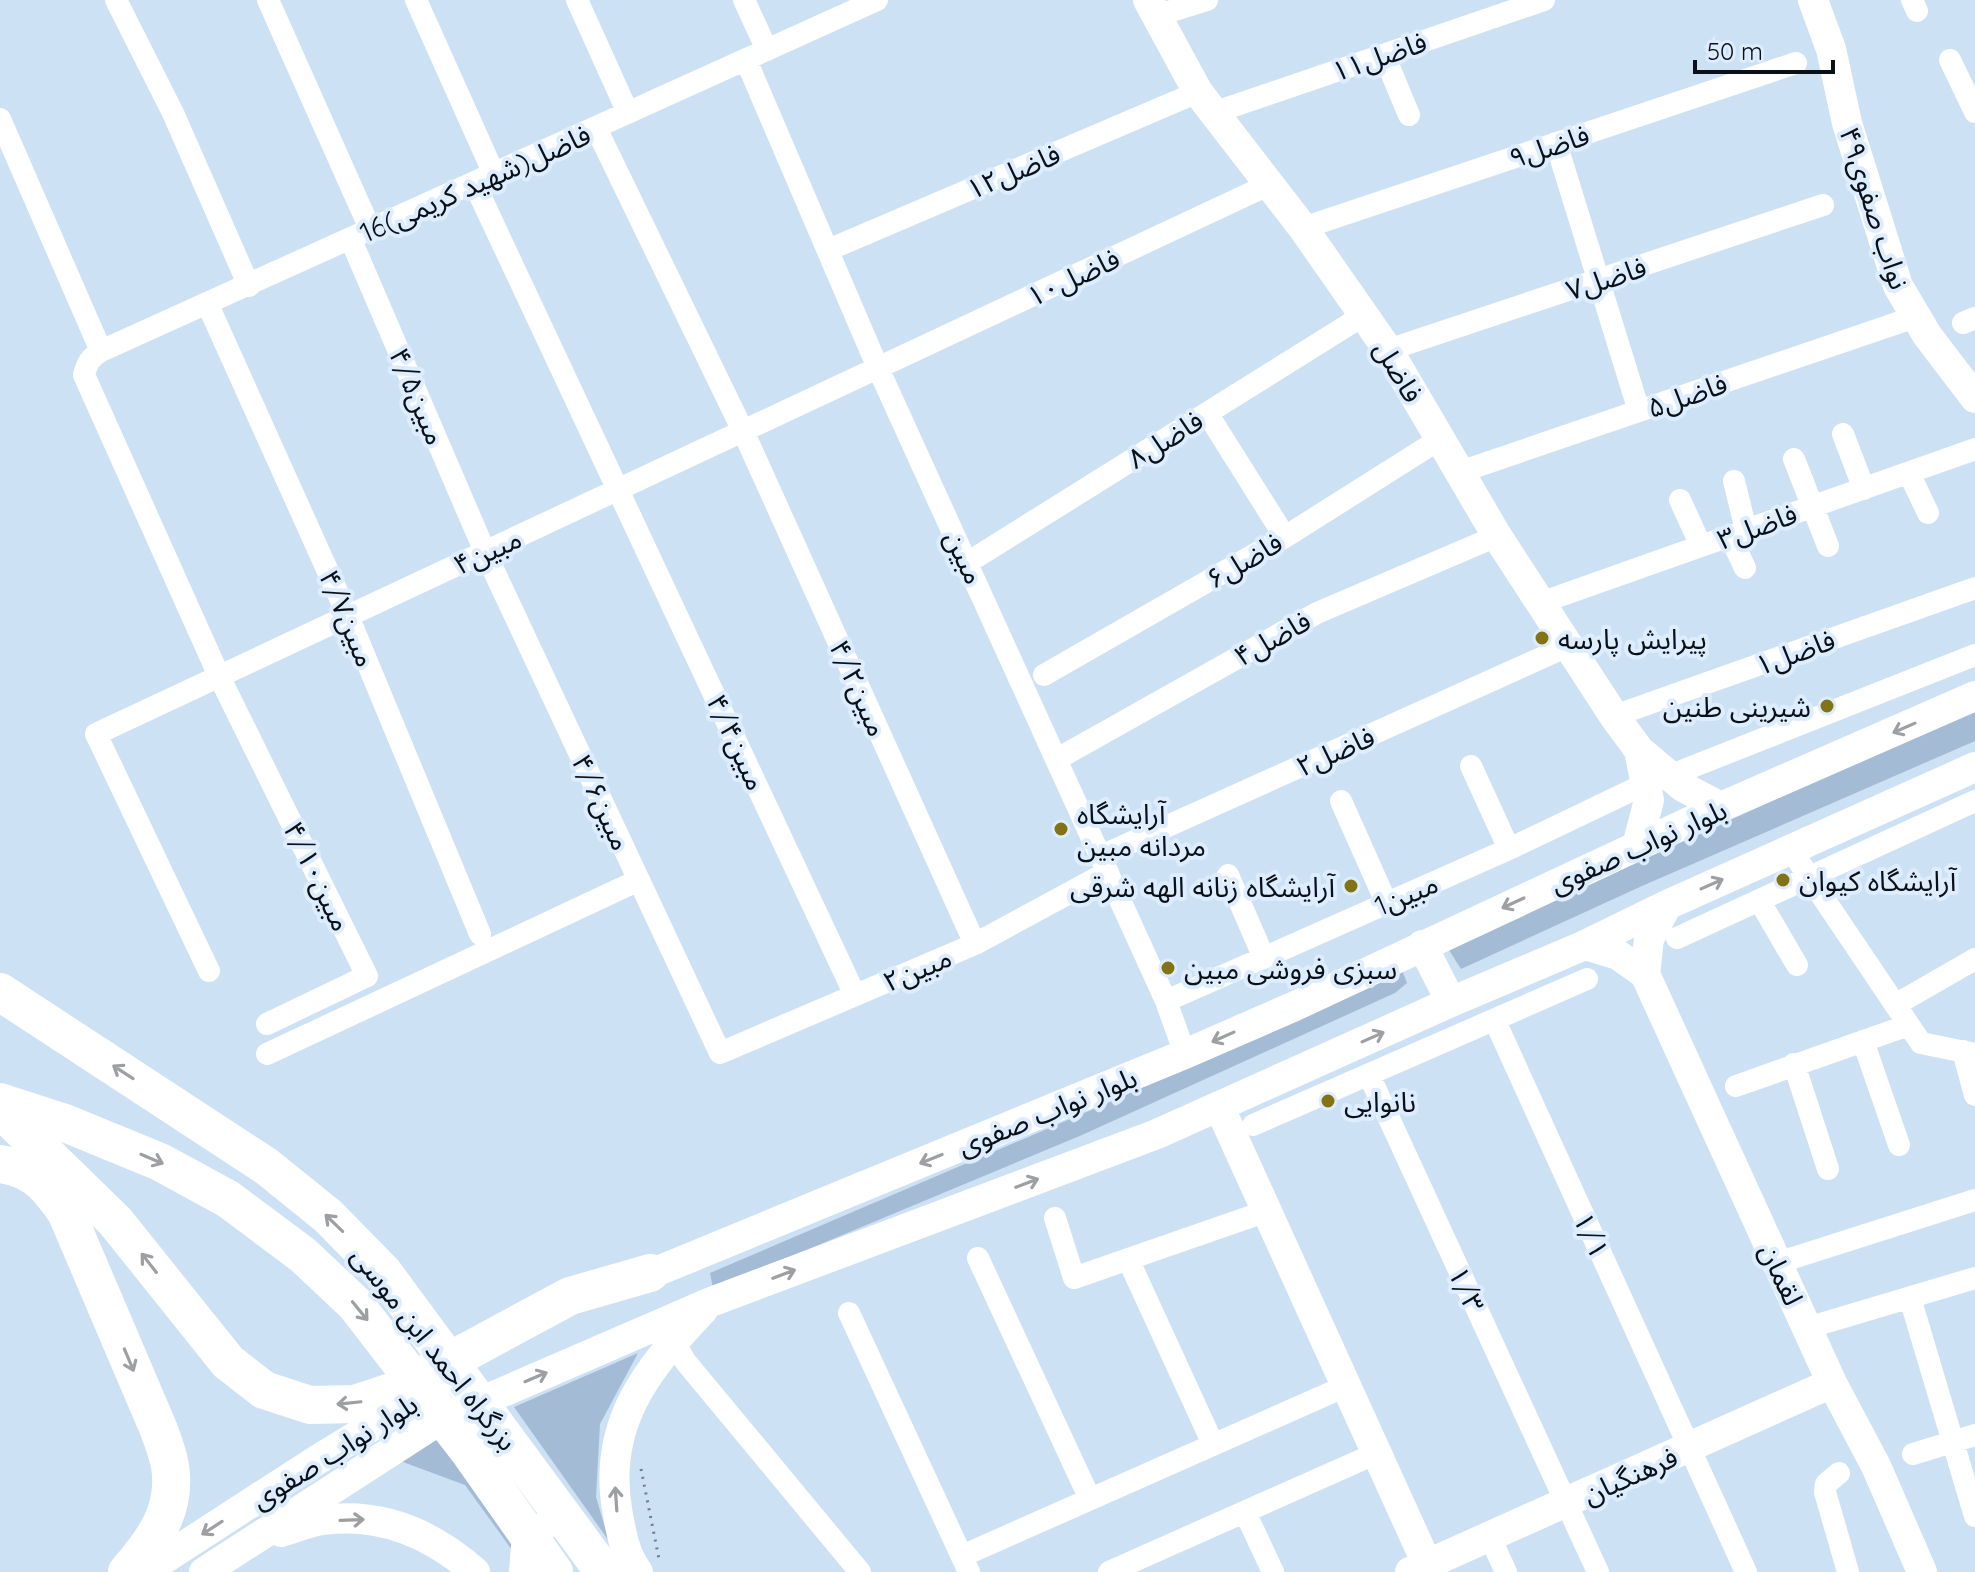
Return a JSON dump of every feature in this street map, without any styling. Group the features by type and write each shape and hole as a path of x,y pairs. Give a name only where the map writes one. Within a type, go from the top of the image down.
{"highway":[{"name":"بزرگراه احمد ابن موسی","path":"0,992 266,1166 328,1216 383,1272 633,1568"},
{"name":"بزرگراه احمد ابن موسی","path":"0,1102 65,1123 160,1162 228,1199 303,1255 355,1304 471,1454 554,1572"},
{"path":"0,1109 115,1221 228,1362 264,1390 310,1405 355,1404 394,1391 570,1296 650,1273"},
{"path":"0,1164 17,1167 46,1184 66,1212 159,1430 171,1467 168,1512 153,1543 127,1572"}],"main road":[{"name":"۴۹نواب صفوی","path":"1813,0 1831,49 1847,123 1893,271 1915,317 1975,398"},
{"name":"فاضل","path":"1152,8 1206,102 1303,228 1388,350 1497,536 1657,780 1637,846"},
{"name":"بلوار نواب صفوی","path":"144,1572 317,1460 504,1347 650,1273 1185,1054 1295,1006 1721,807 1975,696"},
{"name":"بلوار نواب صفوی","path":"204,1572 443,1418 711,1302 1157,1134 1585,945 1975,767"},
{"path":"1657,780 1683,787 1721,807"},
{"path":"1585,945 1618,955 1645,974 1649,939 1667,905"},
{"path":"1422,945 1451,1002"},
{"name":"لقمان","path":"1645,974 1832,1383 1876,1466 1922,1572"},
{"name":"فرهنگیان","path":"1219,1106 1377,1453 1418,1568 1832,1383"},
{"path":"633,1568 615,1499 619,1433 653,1364 711,1302"},
{"path":"249,1542 322,1521 376,1519 413,1531 450,1550 475,1572"},
{"path":"524,1572 526,1547 539,1531 558,1520 574,1520 589,1528 633,1568"}],"street":[{"path":"116,0 173,113 249,286"},
{"name":"۴/۵مبین","path":"268,0 485,552"},
{"name":"۴/۴مبین","path":"416,0 484,179 619,489 855,995"},
{"path":"577,0 628,113"},
{"path":"744,0 767,50"},
{"name":"16فاضل(شهید کریمی)","path":"101,351 877,0"},
{"path":"1152,8 1207,0"},
{"name":"۱۱فاضل","path":"1206,102 1384,55 1544,0"},
{"path":"1384,55 1409,115"},
{"name":"مبین","path":"746,60 878,368 1166,1001 1185,1054"},
{"path":"1950,60 1975,112"},
{"name":"۹فاضل","path":"1303,228 1796,63"},
{"name":"۱۲فاضل","path":"828,250 1206,102"},
{"path":"0,119 101,351 87,363 84,375 219,676"},
{"name":"۴/۲مبین","path":"596,128 743,431 975,944"},
{"path":"1556,143 1639,411"},
{"name":"۱۰فاضل","path":"878,368 1268,185"},
{"name":"۷فاضل","path":"1388,350 1823,205"},
{"name":"۴/۷مبین","path":"208,305 348,616 480,934"},
{"name":"۸فاضل","path":"967,563 1364,315"},
{"name":"۵فاضل","path":"1460,472 1915,317"},
{"name":"۴مبین","path":"209,971 96,734 878,368"},
{"path":"1207,413 1285,537"},
{"path":"1843,434 1864,489"},
{"name":"۶فاضل","path":"1044,675 1285,537 1440,439"},
{"name":"۳فاضل","path":"1540,603 1975,449"},
{"path":"1794,459 1828,546"},
{"path":"1909,473 1928,513"},
{"path":"1734,481 1738,533 1745,568"},
{"path":"1680,500 1701,546"},
{"name":"۴فاضل","path":"1057,759 1317,613 1497,536"},
{"name":"۴/۶مبین","path":"485,552 720,1053"},
{"name":"۱فاضل","path":"1614,716 1975,588"},
{"name":"۲فاضل","path":"1104,864 1568,646"},
{"name":"1مبین","path":"1166,1001 1657,780 1975,655"},
{"name":"۴/۱۰مبین","path":"219,676 367,976 267,1024"},
{"path":"1471,766 1509,849"},
{"path":"1341,801 1386,902"},
{"path":"1677,938 1975,801"},
{"path":"1791,850 1921,1043 1969,1053 1975,1095"},
{"name":"۲مبین","path":"720,1053 975,944 1104,864"},
{"path":"1228,875 1264,958"},
{"path":"267,1054 639,880"},
{"path":"1759,900 1797,965"},
{"path":"1895,1005 1975,959"},
{"path":"1253,1125 1587,979"},
{"name":"۱/۱","path":"1495,1021 1746,1572"},
{"path":"1736,1086 1909,1025"},
{"path":"1863,1041 1899,1145"},
{"path":"1794,1064 1828,1169"},
{"name":"۱/۳","path":"1369,1075 1598,1572"},
{"path":"1777,1263 1975,1200"},
{"path":"1055,1218 1074,1278 1267,1211"},
{"path":"978,1258 1090,1499"},
{"path":"1128,1259 1213,1444"},
{"path":"1807,1328 1975,1278"},
{"path":"1910,1298 1975,1516"},
{"path":"849,1313 965,1564 1090,1499 1346,1386"},
{"path":"674,1341 685,1361 860,1572"},
{"path":"1913,1454 1975,1435"},
{"path":"1118,1570 1377,1453"},
{"path":"1839,1473 1826,1484 1825,1492 1848,1572"},
{"path":"1245,1512 1273,1572"},
{"path":"1490,1537 1506,1572"}],"path":[{"path":"633,1568 644,1493 640,1460"}],"shaded area":[{"path":"1975,710 1975,741 1642,886 1461,969 1447,947"},
{"path":"1402,970 1407,983 1395,993 1082,1135 713,1289 710,1273 1110,1102 1382,976"},
{"path":"638,1353 600,1424 596,1497 609,1541 514,1407"},
{"path":"435,1436 534,1572 528,1572 465,1485 384,1455"}],"place":[{"name":"پیرایش پارسه","path":"1542,638"},
{"name":"شیرینی طنین","path":"1827,706"},
{"name":"آرایشگاه مردانه مبین","path":"1061,829"},
{"name":"آرایشگاه کیوان","path":"1783,880"},
{"name":"آرایشگاه زنانه الهه شرقی","path":"1351,886"},
{"name":"سبزی فروشی مبین","path":"1168,968"},
{"name":"نانوایی","path":"1328,1101"}]}
